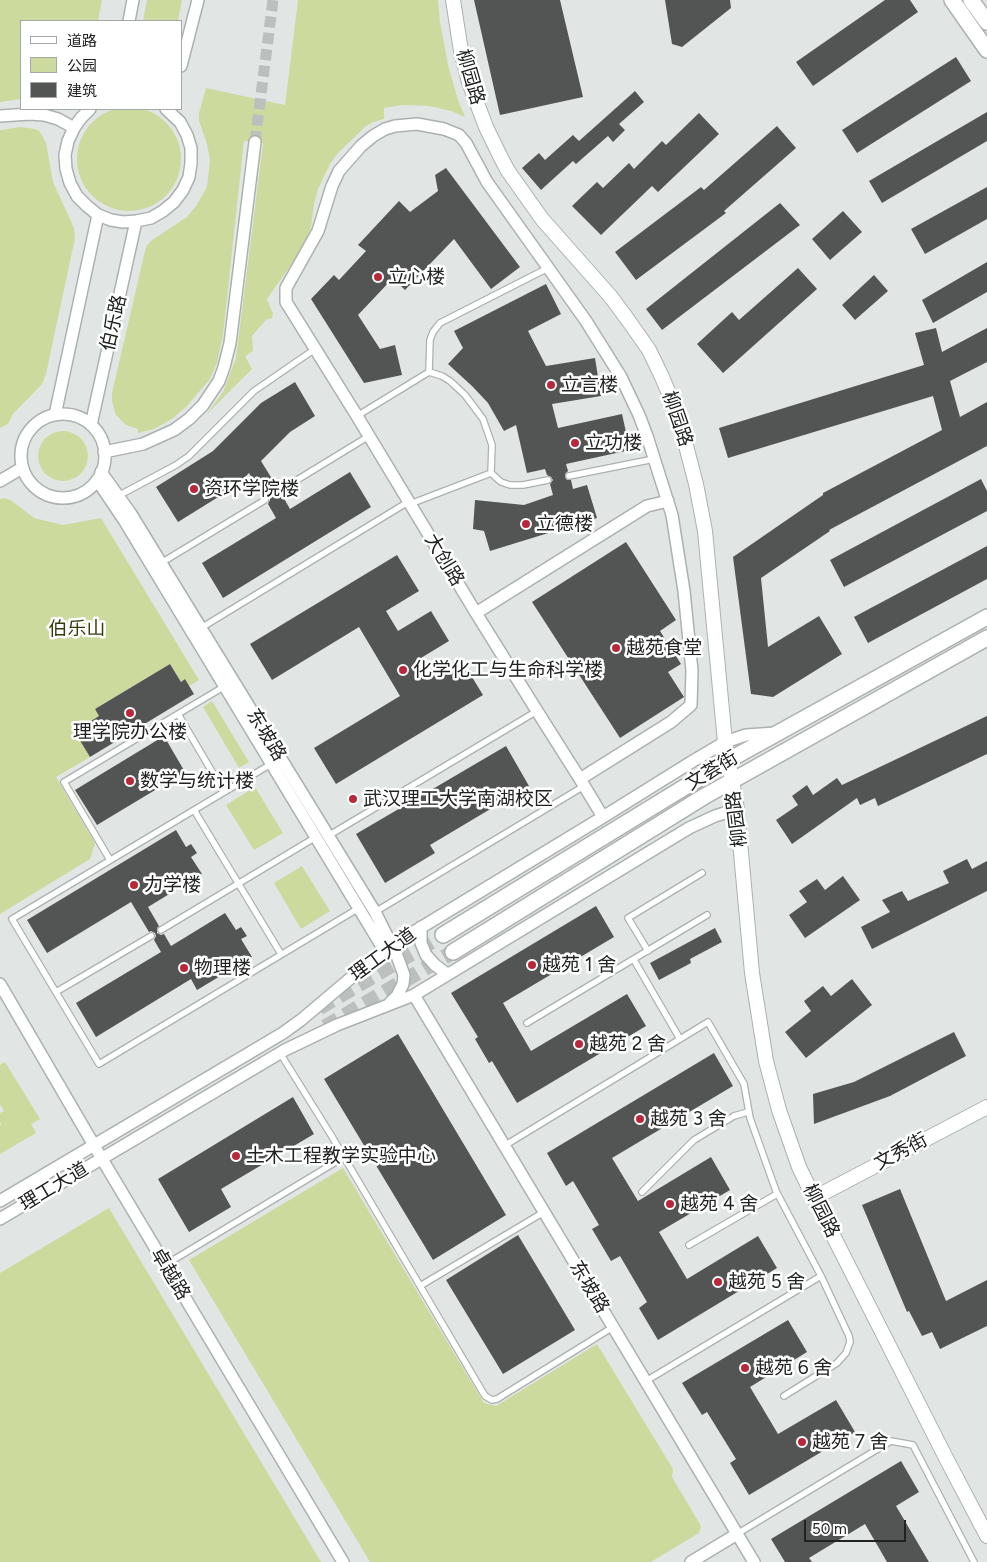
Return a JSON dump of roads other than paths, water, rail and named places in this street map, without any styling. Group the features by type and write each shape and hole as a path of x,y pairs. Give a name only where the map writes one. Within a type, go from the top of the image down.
{"main road":[{"path":"952,0 987,50"},
{"path":"971,0 987,22"},
{"name":"文荟街","path":"443,935 729,760 987,617"},
{"name":"文荟街","path":"453,952 732,780 987,638"}],"street":[{"path":"129,20 133,0"},
{"path":"182,62 198,0"},
{"name":"柳园路","path":"453,0 461,51 469,82 486,127 508,171 542,219 611,297 649,350 678,416 706,531 725,742 737,809 749,943 766,1061 783,1125 799,1167 814,1198 987,1536"},
{"path":"89,110 74,128 68,141 65,155 70,183 77,196 98,215 124,222 136,222 150,218 169,207 183,190 189,177 191,163 189,142 180,122 169,110"},
{"path":"0,116 30,114 44,116 58,119 74,128"},
{"name":"大创路","path":"548,268 488,182 463,139 459,135 444,129 404,124 385,129 373,136 361,146 339,172 332,186 318,231 286,288 286,302 476,613 604,817"},
{"path":"104,452 144,444 174,430 203,405 219,381 230,343 255,142"},
{"name":"伯乐路","path":"55,415 98,215"},
{"name":"伯乐路","path":"91,425 136,222"},
{"path":"548,268 591,329 621,377 639,415 668,501 675,530 684,591 692,671 691,705 671,722 582,783"},
{"path":"55,415 78,417 91,425 100,437 104,452 104,462 99,476 84,492 68,497 51,496 36,488 22,468 21,450 27,434 39,422 55,415"},
{"path":"0,481 22,468"},
{"name":"东坡路","path":"99,476 118,496 161,563 225,686 271,764 359,908 402,967 404,980 401,990 389,1004"},
{"name":"东坡路","path":"99,476 124,520 375,912 388,947"},
{"path":"476,613 647,506 668,501"},
{"name":"理工大道","path":"0,1202 283,1033 388,947 725,742 746,735 778,733"},
{"name":"理工大道","path":"0,1219 280,1053 337,1025 414,995 689,828 715,816 737,809"},
{"path":"421,927 420,938 426,955 434,965 447,974"},
{"name":"卓越路","path":"0,984 94,1146 342,1562"},
{"name":"东坡路","path":"414,995 754,1562"},
{"name":"文秀街","path":"814,1198 987,1107"},
{"path":"691,1562 737,1534"}],"lane":[{"path":"429,372 430,340 440,323 548,268"},
{"path":"118,496 189,456 254,391 315,349"},
{"path":"357,416 429,372 442,376 465,395 477,411 489,434 493,453 491,474"},
{"path":"279,491 369,436"},
{"path":"569,476 654,459"},
{"path":"491,474 501,482 510,485 523,485 548,480"},
{"path":"196,630 409,503 491,474"},
{"path":"161,563 265,500"},
{"path":"110,860 64,782 225,686"},
{"path":"328,836 537,711"},
{"path":"178,714 224,792"},
{"path":"271,764 12,919 99,1064 359,908"},
{"path":"375,912 582,783"},
{"path":"194,810 281,954"},
{"path":"161,930 316,837"},
{"path":"648,951 628,918 702,873"},
{"path":"527,1023 707,915"},
{"path":"56,992 151,936"},
{"path":"634,960 680,1039"},
{"path":"504,1146 708,1022 744,1084 748,1112 777,1194 821,1276 847,1330 850,1342 846,1353 838,1363 784,1396"},
{"path":"280,1053 344,1157 485,1396 492,1400 497,1399 613,1327"},
{"path":"642,1192 694,1140 734,1116 748,1112"},
{"path":"165,1265 344,1157"},
{"path":"689,1245 777,1194"},
{"path":"420,1286 544,1212"},
{"path":"646,1381 821,1276"},
{"path":"737,1534 892,1440 913,1446 974,1562"}],"tunnel":[{"path":"255,142 273,0"},
{"path":"319,1008 443,935"},
{"path":"325,1027 453,952"}],"place":[{"name":"立心楼","path":"378,277"},
{"name":"立言楼","path":"551,385"},
{"name":"立功楼","path":"575,443"},
{"name":"资环学院楼","path":"194,489"},
{"name":"立德楼","path":"526,524"},
{"name":"越苑食堂","path":"616,648"},
{"name":"化学化工与生命科学楼","path":"403,670"},
{"name":"理学院办公楼","path":"130,713"},
{"name":"数学与统计楼","path":"130,781"},
{"name":"武汉理工大学南湖校区","path":"353,799"},
{"name":"力学楼","path":"134,885"},
{"name":"越苑 1 舍","path":"532,965"},
{"name":"物理楼","path":"184,968"},
{"name":"越苑 2 舍","path":"579,1044"},
{"name":"越苑 3 舍","path":"640,1119"},
{"name":"土木工程教学实验中心","path":"236,1156"},
{"name":"越苑 4 舍","path":"670,1204"},
{"name":"越苑 5 舍","path":"718,1282"},
{"name":"越苑 6 舍","path":"745,1368"},
{"name":"越苑 7 舍","path":"802,1442"}],"park label":[{"name":"伯乐山","path":"77,629"}]}
